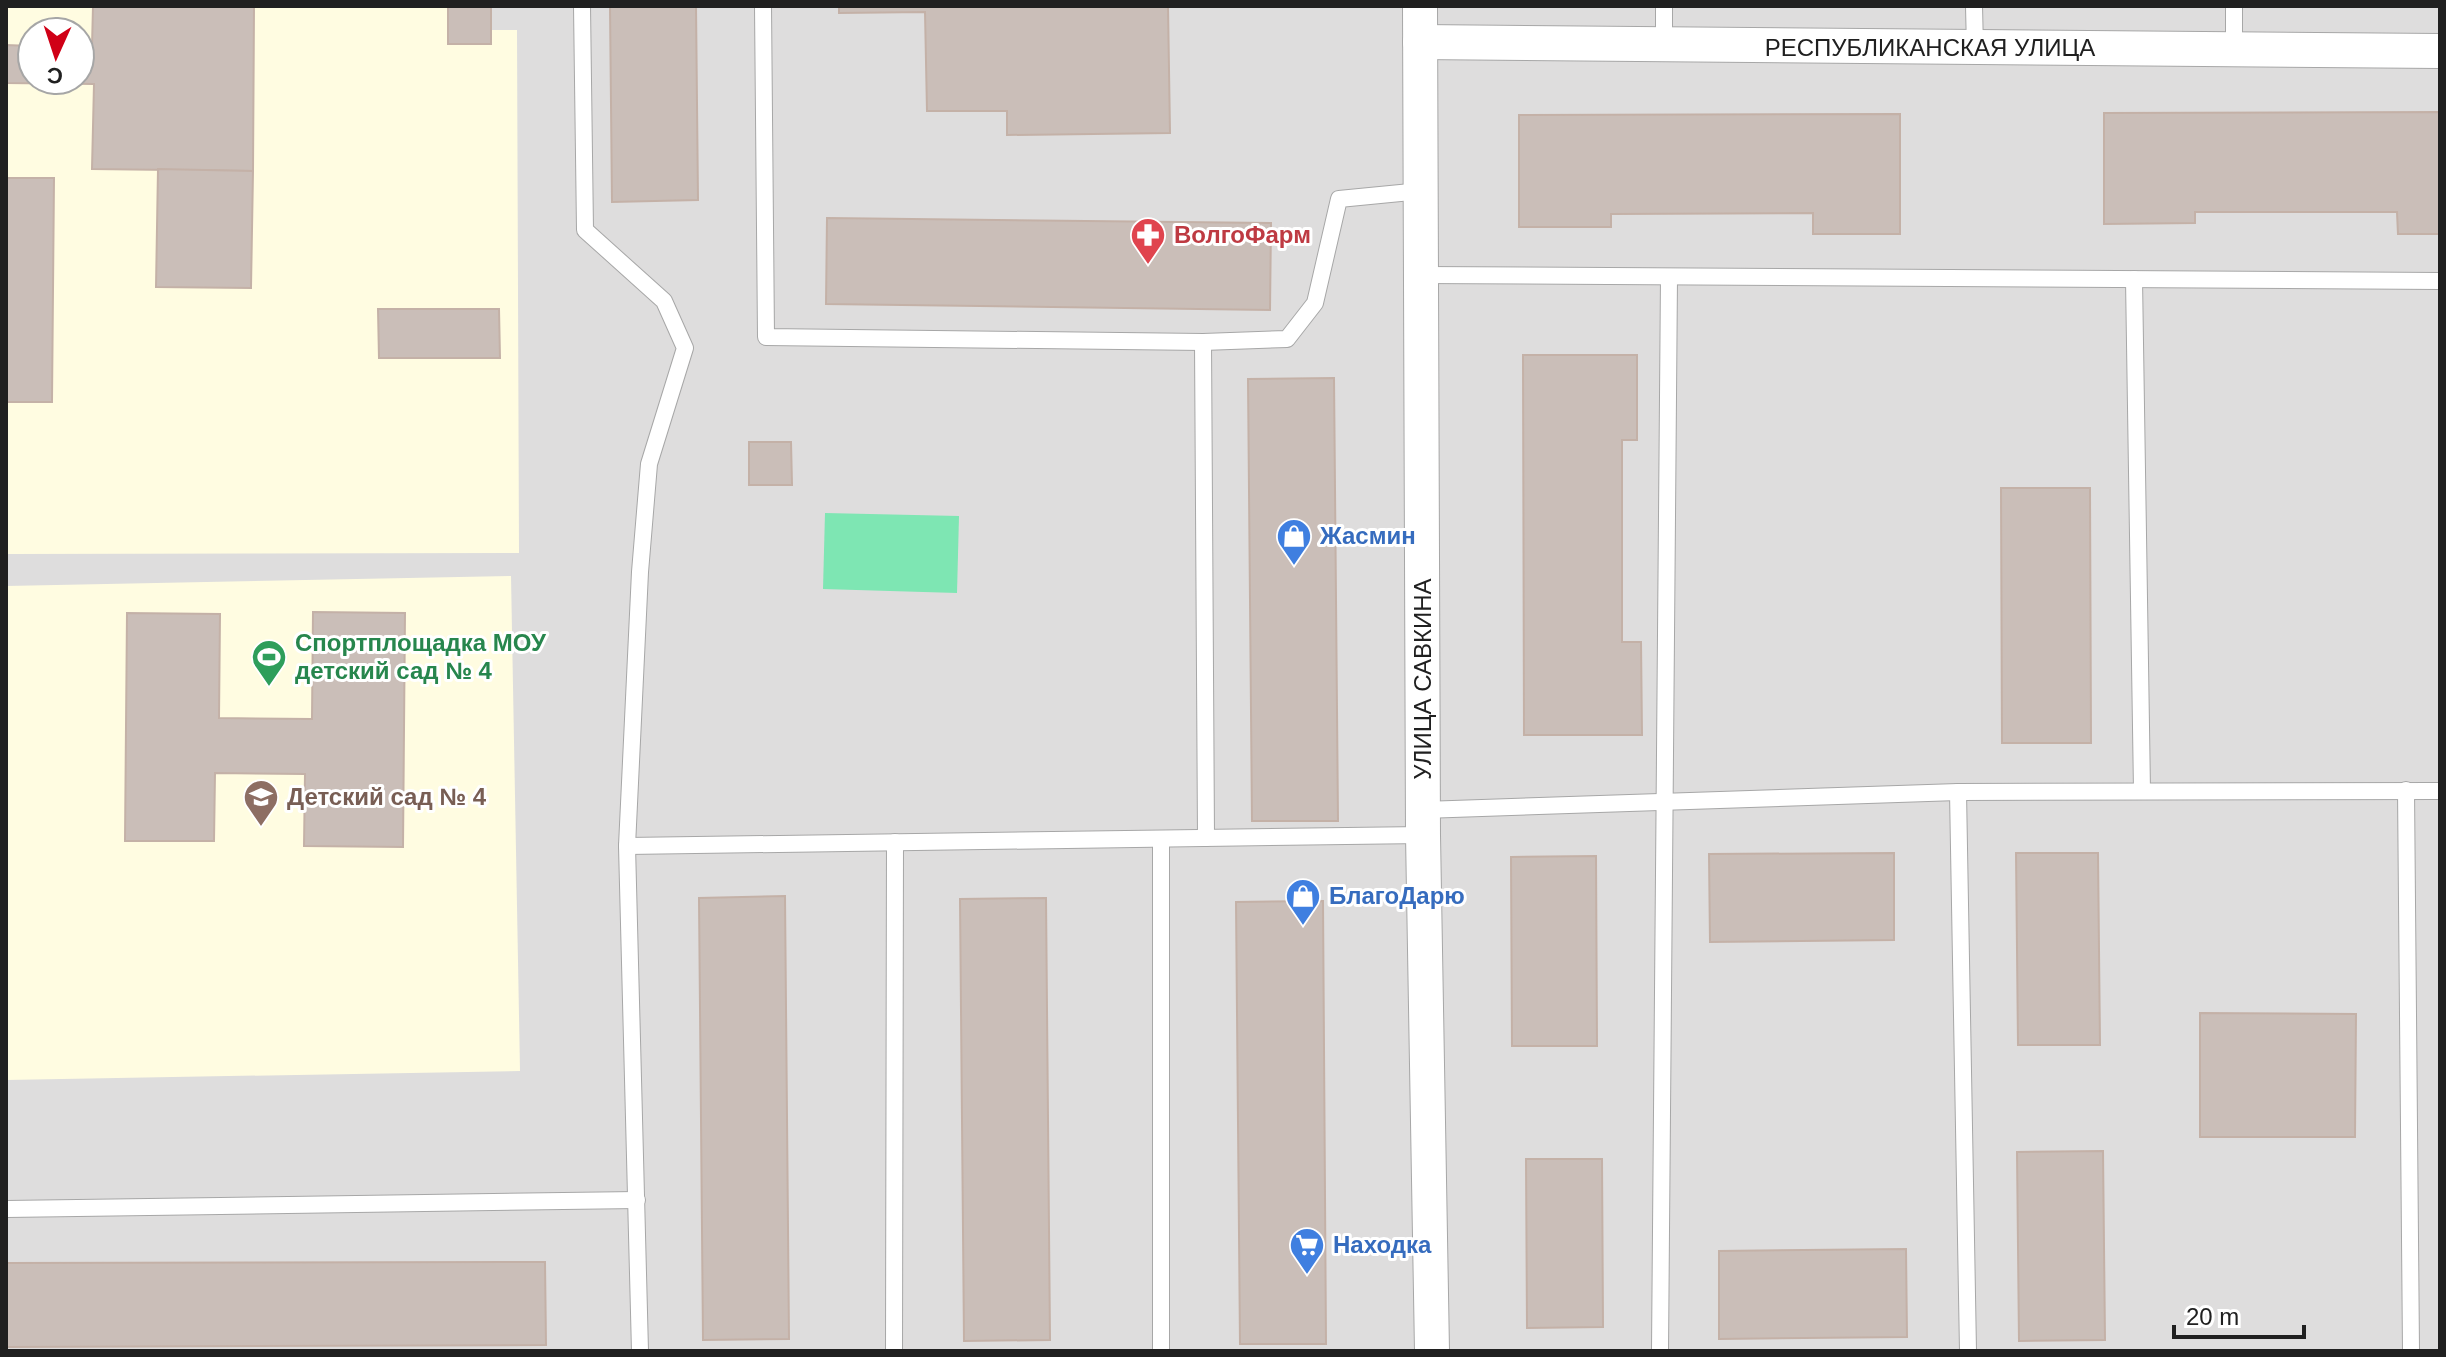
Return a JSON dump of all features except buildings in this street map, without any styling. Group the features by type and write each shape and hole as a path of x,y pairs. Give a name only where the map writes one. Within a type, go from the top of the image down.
{"street":[{"name":"УЛИЦА САВКИНА","path":"1420,6 1423,823 1432,1351"},
{"name":"РЕСПУБЛИКАНСКАЯ УЛИЦА","path":"1420,42 2440,51"}],"lane":[{"path":"582,6 585,230 664,301 685,348 649,464 640,572 627,846 640,1351"},
{"path":"763,6 766,337 1203,342 1287,339 1315,303 1339,199 1421,191"},
{"path":"1664,6 1664,46"},
{"path":"1974,6 1975,48"},
{"path":"2234,6 2234,50"},
{"path":"1421,275 2440,281"},
{"path":"1660,1351 1669,277"},
{"path":"2134,279 2142,791"},
{"path":"1203,342 1206,838"},
{"path":"2406,790 2411,1351"},
{"path":"627,846 1206,838 1663,804 1958,792 2440,791"},
{"path":"1958,792 1968,1351"},
{"path":"1161,839 1161,1351"},
{"path":"894,1351 895,842"},
{"path":"6,1209 637,1200"}],"shaded area":[{"path":"6,6 2440,6 2440,1351 6,1351"},
{"path":"6,6 491,6 491,30 517,30 519,553 6,554"},
{"name":"Детский сад № 4","path":"511,576 520,1071 6,1080 6,586"}],"green space":[{"path":"825,513 959,516 957,593 823,589"}],"place":[{"name":"ВолгоФарм","path":"1148,266"},
{"name":"Жасмин","path":"1294,567"},
{"name":"Спортплощадка МОУ детский сад № 4","path":"269,688"},
{"name":"Детский сад № 4","path":"261,828"},
{"name":"БлагоДарю","path":"1303,927"},
{"name":"Находка","path":"1307,1276"}]}
